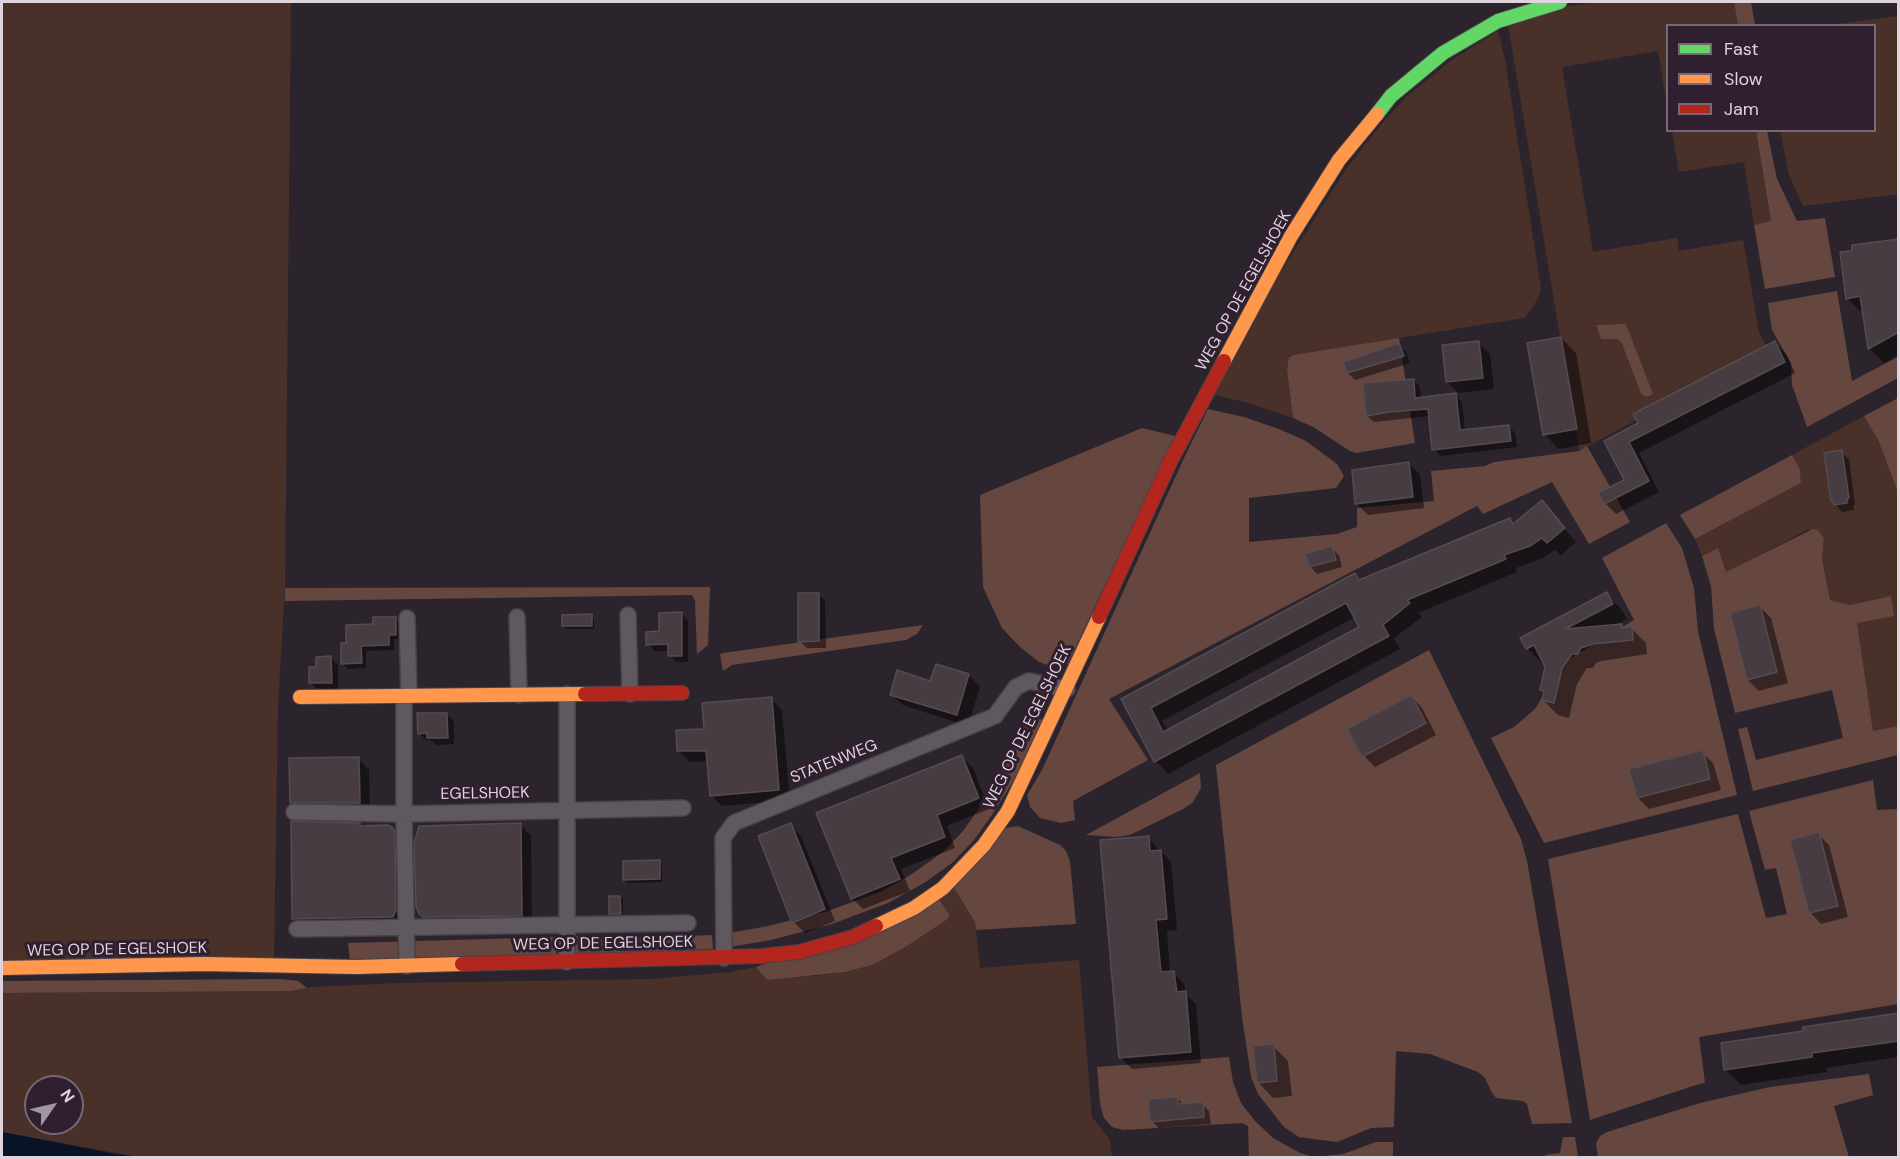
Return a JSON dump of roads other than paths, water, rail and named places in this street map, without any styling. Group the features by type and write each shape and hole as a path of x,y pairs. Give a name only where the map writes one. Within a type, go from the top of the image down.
{"street":[{"name":"WEG OP DE EGELSHOEK","path":"2,968 204,964 355,967 761,956 799,952 853,937 914,908 943,888 984,845 1008,811 1185,434 1291,236 1340,160 1391,96 1443,52 1498,21 1560,2"},
{"path":"628,615 630,694"},
{"path":"517,617 519,695"},
{"path":"407,618 404,814 407,966"},
{"name":"STATENWEG","path":"724,958 723,838 734,823 995,716 1016,687 1029,681 1067,689"},
{"path":"300,697 682,693"},
{"path":"567,694 567,962"},
{"name":"EGELSHOEK","path":"294,812 404,814 684,808"},
{"path":"297,929 688,923"}],"water":[{"path":"2,1132 115,1154 139,1157 2,1157"}]}
